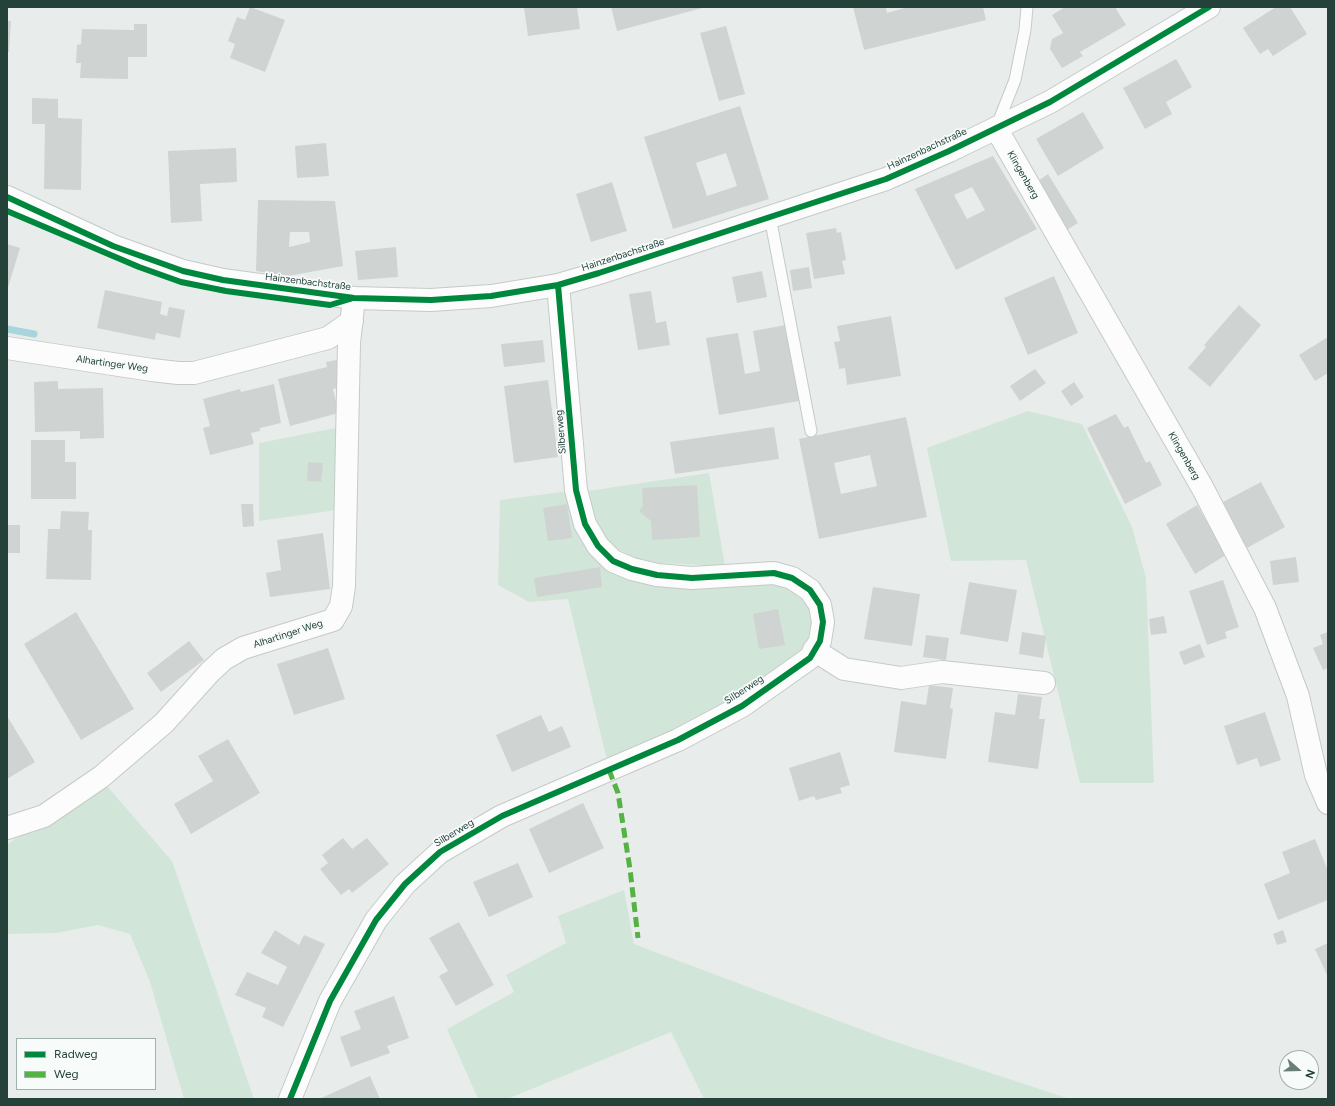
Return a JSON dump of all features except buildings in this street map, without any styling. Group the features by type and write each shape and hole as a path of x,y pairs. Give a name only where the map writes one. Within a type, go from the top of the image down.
{"street":[{"name":"Hainzenbachstraße","path":"7,197 113,246 183,271 223,280 354,298 401,300 463,299 558,285 886,179 1050,102 1209,7"},
{"name":"Klingenberg","path":"996,128 1202,487 1265,608 1298,696 1316,775 1328,803"},
{"name":"Silberweg","path":"290,1099 330,1001 376,920 405,884 440,852 502,816 678,740 742,706 810,658 820,641 823,622 820,605 810,590 792,578 774,573 692,578 657,575 632,569 613,561 598,546 585,524 576,490 558,285"},
{"name":"Alhartinger Weg","path":"7,828 44,816 101,777 164,723 210,672 224,659 243,648 333,620 341,606 344,586 349,343 354,298"},
{"name":"Alhartinger Weg","path":"7,348 152,370 194,373 328,338 352,320"},
{"path":"814,650 844,668 901,678 942,672 1044,683"}],"lane":[{"path":"996,128 1014,80 1025,30 1027,7"},
{"path":"770,217 811,431"}],"green space":[{"path":"1028,411 1082,424 1132,527 1146,578 1154,783 1080,783 1026,560 951,561 927,448"},
{"path":"341,427 337,510 259,521 259,443"},
{"path":"709,473 725,566 658,563 632,557 614,547 600,534 592,515 588,491"},
{"path":"570,491 575,523 581,541 602,563 782,583 810,606 812,622 807,642 797,655 743,696 689,723 607,760 568,599 529,602 498,585 500,500"},
{"path":"107,786 172,861 254,1099 184,1099 150,982 130,934 98,925 56,933 7,934 7,845 20,835"},
{"path":"624,890 634,944 887,1039 1070,1099 704,1099 671,1032 507,1099 478,1099 447,1029 514,992 506,975 566,943 558,916"}],"waterway":[{"path":"7,329 34,334"}],"marked path":[{"path":"609,770 618,793 630,869 638,938"}],"cycle path":[{"path":"7,197 113,246 183,271 223,280 354,298 431,300 491,296 558,285 599,273 886,179 949,151 1050,102 1209,7"},
{"path":"7,211 139,267 181,282 226,291 330,305 350,299"},
{"path":"290,1099 330,1001 376,920 405,884 440,852 502,816 678,740 742,706 810,658 820,641 823,622 820,605 810,590 792,578 774,573 692,578 657,575 632,569 613,561 598,546 585,524 576,490 558,285"}]}
